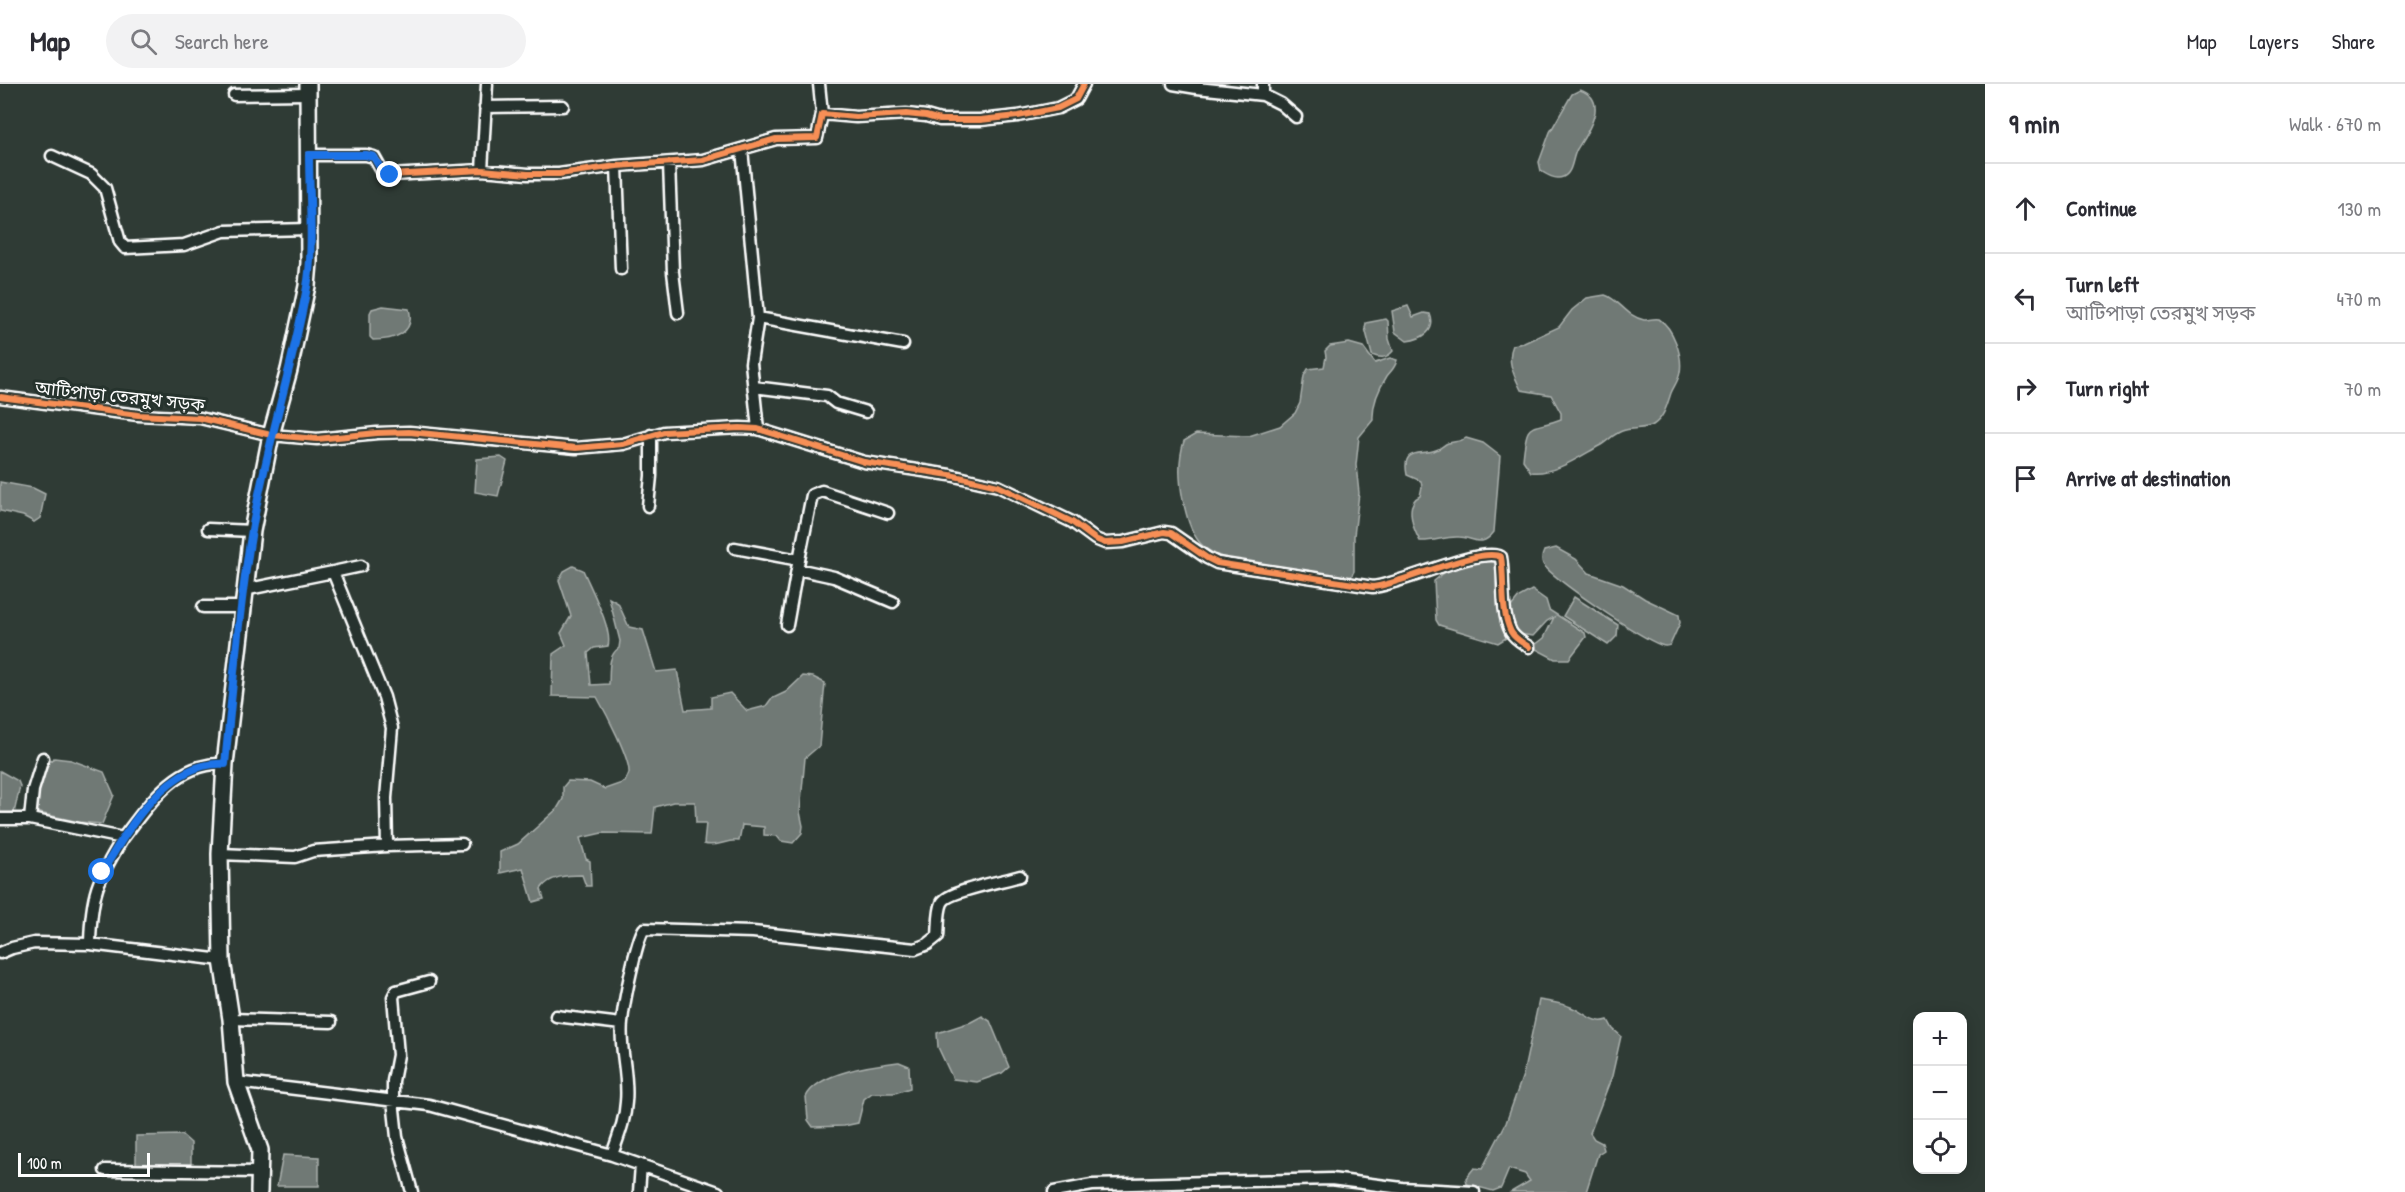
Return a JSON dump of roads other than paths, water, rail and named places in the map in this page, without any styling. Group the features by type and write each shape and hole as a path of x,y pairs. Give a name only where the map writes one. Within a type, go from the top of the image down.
{"main road":[{"path":"259,1192 260,1150 236,1082 231,1019 222,960 220,854 225,764 252,531 271,435 289,370 307,286 308,89"}],"street":[{"path":"482,170 488,84"},
{"path":"309,155 366,155 374,157 383,173 390,175 482,170 559,174 616,166 704,160 776,139 817,138 822,114 819,84"},
{"path":"822,114 855,117 906,114 940,120 980,120 1018,116 1058,108 1076,99 1084,84"},
{"path":"1173,84 1263,90 1296,117"},
{"path":"234,95 308,89"},
{"path":"485,106 563,106"},
{"path":"742,149 758,318 752,363 758,429"},
{"path":"52,156 91,174 105,188 120,242 125,248 184,245 224,231 309,229"},
{"path":"669,163 678,313"},
{"path":"616,166 621,269"},
{"path":"758,318 903,344"},
{"path":"754,387 827,396 836,404 866,412"},
{"name":"আটিপাড়া তেরমুখ সড়ক","path":"0,397 96,410 200,418 271,435 317,439 409,432 576,448 622,444 651,435 681,431 758,429 864,462 950,475 999,486 1072,522 1095,539 1105,543 1123,542 1164,532 1171,533 1217,563 1373,587 1494,553 1501,557 1506,611 1511,632 1529,647"},
{"path":"648,506 651,435"},
{"path":"787,625 812,495 817,491 822,491 888,513"},
{"path":"208,529 252,531"},
{"path":"735,548 834,576 893,602"},
{"path":"244,590 361,566"},
{"path":"333,572 384,697 392,729 386,798 387,846"},
{"path":"203,608 242,607"},
{"path":"30,819 33,790 43,758"},
{"path":"90,944 91,909 99,879 123,838 149,803 161,790 189,770 225,764"},
{"path":"0,819 30,819 123,838"},
{"path":"220,854 294,857 314,851 462,844"},
{"path":"612,1155 623,1123 626,1101 627,1077 621,1024 637,948 644,929 753,932 915,949 928,944 938,936 941,904 951,895 1020,876"},
{"path":"0,953 34,944 90,944 222,960"},
{"path":"412,1192 397,1137 393,1100 398,1056 393,997 396,991 429,982"},
{"path":"556,1016 621,1024"},
{"path":"231,1019 330,1022"},
{"path":"236,1082 429,1105 612,1155 718,1192"},
{"path":"639,1192 641,1165"},
{"path":"105,1170 260,1172"},
{"path":"1054,1192 1092,1185 1331,1179 1402,1188 1474,1192"}]}
